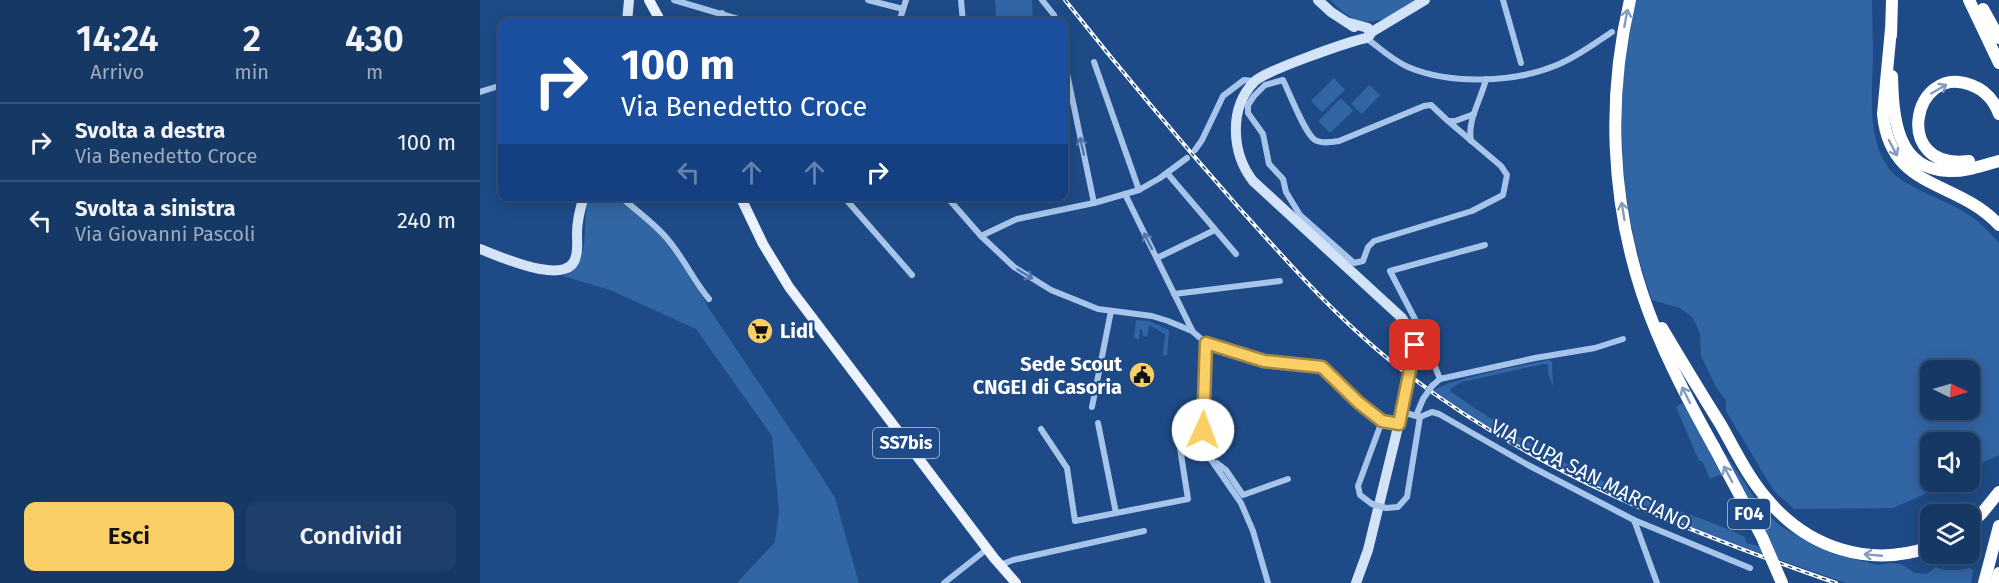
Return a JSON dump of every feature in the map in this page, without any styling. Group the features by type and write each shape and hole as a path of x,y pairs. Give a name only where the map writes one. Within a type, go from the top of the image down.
{"highway":[{"path":"1629,0 1616,79 1615,150 1625,227 1643,296 1756,484 1776,509 1791,522 1830,545 1850,552 1872,556 1904,554 1920,550"},
{"path":"1892,0 1893,115 1899,138 1919,161 1947,171 1964,170 1997,158"},
{"path":"1970,0 1999,63"},
{"path":"1978,0 1999,38"},
{"path":"1987,0 1999,21"},
{"path":"1891,29 1883,114 1884,128 1892,148 1905,166 1916,175 1979,207 1999,225"},
{"path":"1997,158 1955,163 1937,158 1924,145 1917,121 1921,105 1932,92 1958,82 1967,83 1985,92 1993,101 1999,114"},
{"name":"F04","path":"1643,296 1665,352 1762,537 1782,583"},
{"path":"1980,515 1999,492"},
{"path":"1983,583 1999,526"},
{"path":"1996,583 1999,573"}],"main road":[{"path":"650,0 659,18"},
{"name":"SS7bis","path":"742,201 763,244 789,287 987,549 1016,583"}],"street":[{"path":"627,18 629,0"},
{"path":"674,0 736,18"},
{"path":"868,0 903,9"},
{"path":"900,18 906,0"},
{"path":"961,0 963,18"},
{"path":"1042,0 1055,18"},
{"path":"1318,0 1331,12 1364,33 1392,58 1409,67 1435,74 1486,79 1530,74 1558,65 1612,32"},
{"path":"1195,150 1223,96 1244,80 1254,81 1300,60 1343,45 1425,0"},
{"path":"1503,0 1521,63"},
{"path":"722,13 724,18"},
{"path":"1094,62 1139,190"},
{"path":"1068,78 1094,203"},
{"path":"1472,141 1470,132 1474,114 1486,79"},
{"path":"1283,80 1308,132 1315,140 1326,143 1339,141 1424,105 1431,105 1448,121 1501,166 1507,175 1503,195 1472,211 1374,241 1368,247 1363,261 1354,263 1300,215 1286,192 1283,179 1269,164 1263,134 1248,113 1248,105 1265,85 1283,80"},
{"path":"1254,81 1243,98 1237,117 1235,139 1238,157 1245,171 1313,239 1402,318 1411,331 1415,345 1408,386 1368,550 1356,583"},
{"path":"480,92 498,86"},
{"path":"1448,121 1455,121 1474,114"},
{"path":"981,236 1017,219 1094,203 1139,190 1187,158"},
{"path":"1167,173 1236,254"},
{"path":"1125,194 1192,331"},
{"path":"480,249 551,272 572,266 576,259 578,220 583,201"},
{"path":"626,201 664,232 688,267 699,288 709,299"},
{"path":"847,201 912,275"},
{"path":"950,201 981,236 1014,267 1051,290 1074,301 1111,311 1152,316 1192,331 1206,343 1264,361 1322,367 1358,402 1382,421 1399,424"},
{"path":"1157,258 1215,230"},
{"path":"1440,379 1418,325 1390,271 1485,245"},
{"path":"1174,294 1280,281"},
{"path":"1092,407 1111,311"},
{"path":"1382,421 1358,486 1360,495 1372,504 1386,508 1398,507 1409,492 1418,416 1423,399 1440,379 1534,358 1595,348 1623,339"},
{"path":"1206,343 1203,430 1205,451 1241,504 1253,531 1269,583"},
{"name":"VIA CUPA SAN MARCIANO","path":"1402,412 1418,416 1432,412 1439,414 1528,465 1634,520 1750,568"},
{"path":"1098,423 1116,513"},
{"path":"1041,429 1067,468 1076,521 1188,499 1177,429 1203,430"},
{"path":"1212,460 1226,470 1243,495 1288,479"},
{"path":"1634,520 1657,583"},
{"path":"1000,565 1013,560 1144,531"},
{"path":"944,583 987,549"}],"shaded area":[{"path":"995,0 1032,0 1033,18 996,18"},
{"path":"1330,0 1421,0 1388,17 1370,22 1350,16"},
{"path":"1634,0 1872,0 1872,111 1877,145 1884,160 1894,174 1908,184 1967,214 1999,243 1999,455 1980,464 1980,432 1920,432 1920,492 1929,492 1893,508 1794,509 1774,491 1726,411 1726,401 1716,387 1701,356 1700,334 1693,318 1680,308 1652,300 1640,263 1626,189 1622,152 1623,76"},
{"path":"1334,78 1345,90 1322,112 1311,101"},
{"path":"1369,85 1380,95 1362,114 1351,104"},
{"path":"1341,98 1353,111 1330,133 1318,121"},
{"path":"588,201 622,201 661,235 689,271 708,307 835,498 859,583 737,583 775,542 779,512 772,436 696,329 610,290 563,276 573,270 579,262 584,242"},
{"path":"1136,320 1149,321 1169,330 1167,355 1163,355 1165,334 1149,325 1147,337 1143,336 1140,329 1139,339 1134,338"},
{"path":"1549,360 1552,362 1553,386 1548,373 1548,364 1543,364 1462,382 1450,391 1510,431 1573,467 1616,487 1745,537 1746,543 1773,550 1737,481 1719,475 1710,479 1702,461 1699,461 1676,407 1683,403 1706,444 1722,449 1765,513 1782,527 1834,554 1878,565 1901,564 1915,573 1927,574 1936,567 1952,570 1969,568 1973,570 1971,583 1846,583 1725,541 1565,470 1490,429 1433,390 1494,371"}],"railway":[{"path":"1065,0 1173,132 1279,252 1340,316 1406,373 1455,408 1558,469 1667,520 1836,583"}],"place":[{"name":"Lidl","path":"760,331"},
{"name":"Sede Scout CNGEI di Casoria","path":"1142,375"}],"route":[{"path":"1203,430 1206,343 1264,361 1322,367 1358,402 1382,421 1399,424 1415,345"}]}
